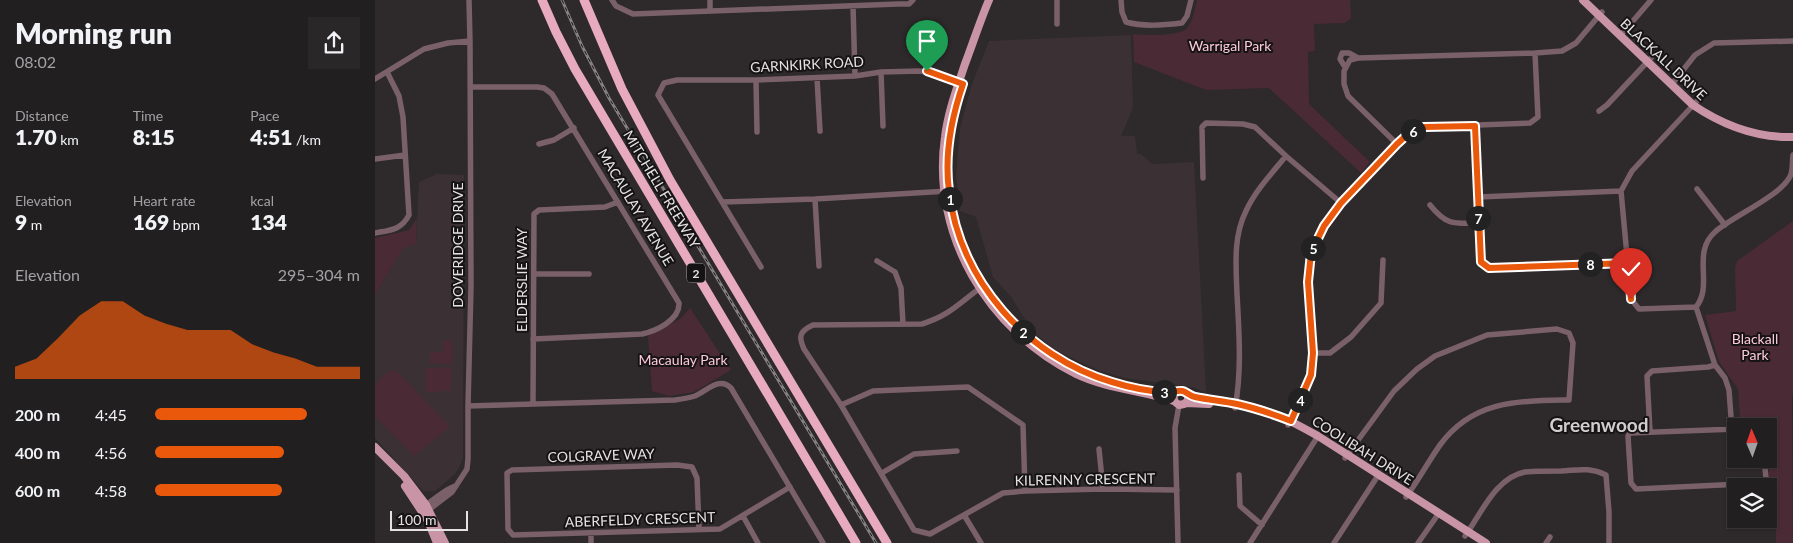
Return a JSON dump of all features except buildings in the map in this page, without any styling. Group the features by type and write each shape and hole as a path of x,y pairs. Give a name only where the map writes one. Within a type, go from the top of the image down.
{"highway":[{"name":"MITCHELL FREEWAY","path":"542,0 575,69 856,543"},
{"name":"MITCHELL FREEWAY","path":"585,2 622,89 670,180 887,543"}],"main road":[{"name":"COOLIBAH DRIVE","path":"989,0 961,83 955,109 947,160 946,191 958,236 981,287 1016,325 1039,345 1069,365 1112,383 1181,399 1261,410 1317,438 1467,534 1486,543"},
{"name":"COOLIBAH DRIVE","path":"961,83 995,0"},
{"name":"BLACKALL DRIVE","path":"1583,0 1623,34 1695,103 1719,121 1760,135 1793,137"},
{"name":"BLACKALL DRIVE","path":"1590,0 1600,14"},
{"name":"BLACKALL DRIVE","path":"1695,103 1742,126 1765,131 1793,133"},
{"path":"375,447 403,476 445,543"},
{"path":"375,453 425,509 437,543"},
{"name":"COOLIBAH DRIVE","path":"1467,534 1477,543"}],"street":[{"name":"DOVERIDGE DRIVE","path":"425,509 447,489 455,486 467,469 471,286 469,0"},
{"path":"612,0 616,6 633,14 909,4 913,0"},
{"path":"710,0 710,11"},
{"path":"781,0 781,8"},
{"path":"1057,0 1057,24"},
{"path":"1121,0 1122,12 1126,22 1135,25 1159,25 1182,22 1187,16 1191,0"},
{"path":"1623,34 1651,0"},
{"path":"853,6 855,76"},
{"path":"1397,144 1348,96 1344,84 1345,68 1350,60 1358,58 1562,51 1576,43 1600,14"},
{"path":"375,79 423,49 448,43 470,41"},
{"path":"1674,82 1695,55 1714,43 1793,41"},
{"path":"1345,68 1340,58 1343,54 1349,53 1358,58"},
{"path":"1289,423 1309,381 1313,353 1308,282 1311,253 1324,226 1341,203 1409,133 1424,127 1530,123 1538,117 1535,53"},
{"path":"1599,111 1607,105 1649,59"},
{"name":"GARNKIRK ROAD","path":"722,202 657,95 664,83 677,80 817,78 855,76 881,72 927,71 961,83"},
{"path":"375,233 393,230 404,225 409,215 403,117 399,96 387,72"},
{"path":"881,72 883,126"},
{"path":"817,78 820,131"},
{"path":"756,80 757,132"},
{"name":"MACAULAY AVENUE","path":"470,87 537,87 547,90 555,96 678,300 680,307 678,313 673,318 651,332 637,335 533,339"},
{"path":"1695,103 1632,171 1621,191 1631,299 1639,309 1696,307"},
{"path":"1203,178 1202,128 1206,122 1243,124 1255,127 1341,203"},
{"path":"1475,126 1481,262 1489,268 1629,263"},
{"path":"539,144 554,140 574,128"},
{"path":"375,159 405,155"},
{"path":"1696,307 1704,295 1702,256 1705,245 1714,232 1778,191 1791,176 1793,155"},
{"path":"1235,406 1240,366 1235,254 1238,234 1245,212 1258,191 1286,156"},
{"path":"1697,189 1725,225"},
{"path":"761,267 722,202 815,199 946,191"},
{"path":"1478,197 1621,191"},
{"path":"815,199 819,266"},
{"name":"ELDERSLIE WAY","path":"533,404 533,216 536,211 605,207 618,202"},
{"path":"1430,204 1439,216 1454,224 1479,223"},
{"path":"1313,353 1330,353 1337,348 1351,337 1381,304 1383,260"},
{"path":"877,261 895,272 901,288 903,324"},
{"path":"534,274 589,274"},
{"path":"957,451 914,454 882,473 841,405 804,349 801,341 802,334 805,329 813,325 922,324 937,319 955,309 981,287"},
{"path":"1696,307 1715,365 1725,378 1729,390 1732,418"},
{"path":"1346,457 1394,391 1435,356 1487,335 1557,329 1569,332 1573,343 1569,400 1517,401 1488,409 1467,418 1441,444 1407,495"},
{"path":"1650,432 1647,376 1652,371 1715,365"},
{"path":"468,406 684,399 723,383 731,388 823,543"},
{"path":"841,405 873,391 968,387 1023,425 1025,491"},
{"path":"1178,543 1175,428 1181,399"},
{"path":"1727,430 1630,433 1628,436 1631,483 1636,489 1763,483 1766,478 1765,468"},
{"path":"1250,543 1317,438"},
{"path":"1099,449 1103,489"},
{"name":"COLGRAVE WAY","path":"509,532 507,473 511,470 677,465 693,467 697,478 699,529"},
{"path":"1467,534 1501,485 1512,478 1524,472 1594,469 1606,475 1609,543"},
{"name":"KILRENNY CRESCENT","path":"882,473 915,530 930,534 1003,493 1103,489 1177,490"},
{"path":"1239,475 1240,506 1262,526"},
{"path":"1334,543 1377,476"},
{"name":"ABERFELDY CRESCENT","path":"509,532 513,535 591,534 699,529 720,530 790,487"},
{"path":"964,515 981,543"},
{"path":"1418,543 1437,515"},
{"path":"743,516 758,543"},
{"path":"591,534 591,543"},
{"path":"1546,543 1550,537"}],"shaded area":[{"path":"1131,35 1133,108 1121,136 1135,136 1137,154 1141,154 1152,164 1194,162 1206,392 1192,387 1125,378 1100,371 1055,350 1032,331 1012,298 993,277 976,217 960,211 956,175 960,128 971,87 989,41"},
{"path":"437,174 464,175 463,457 455,474 435,491 423,491 375,438 375,295 403,247 416,244 419,182"}],"green space":[{"name":"Warrigal Park","path":"1197,0 1350,0 1351,18 1345,23 1314,24 1315,51 1308,52 1309,104 1370,162 1361,173 1269,88 1206,90 1134,62 1133,34 1162,35 1184,30 1191,21"},
{"path":"417,218 416,244 403,248 375,295 375,238 409,230"},
{"name":"Blackall Park","path":"1793,221 1793,543 1776,543 1777,478 1769,478 1769,468 1777,468 1777,418 1740,418 1738,389 1719,362 1705,315 1736,311 1735,267 1737,261"},
{"name":"Macaulay Park","path":"690,308 731,370 694,392 669,396 652,391 648,336 680,319"},
{"path":"449,340 453,344 452,364 430,363 430,352 443,352 443,341"},
{"path":"451,367 451,391 439,391 438,389 438,392 426,392 426,368 438,368 439,370 439,368"},
{"path":"390,370 398,372 450,427 414,456 375,416 375,384"}],"railway":[{"path":"562,0 582,46 609,98 876,543"}],"district":[{"name":"Greenwood","path":"1599,424"}],"route":[{"path":"927,71 963,84 950,133 947,160 948,190 958,236 979,280 1008,317 1039,345 1069,365 1112,383 1146,390 1176,393 1183,391 1188,395 1236,403 1291,421 1311,375 1313,353 1308,282 1311,253 1324,226 1341,203 1409,133 1424,127 1475,126 1481,262 1489,268 1629,263 1631,299"}]}
